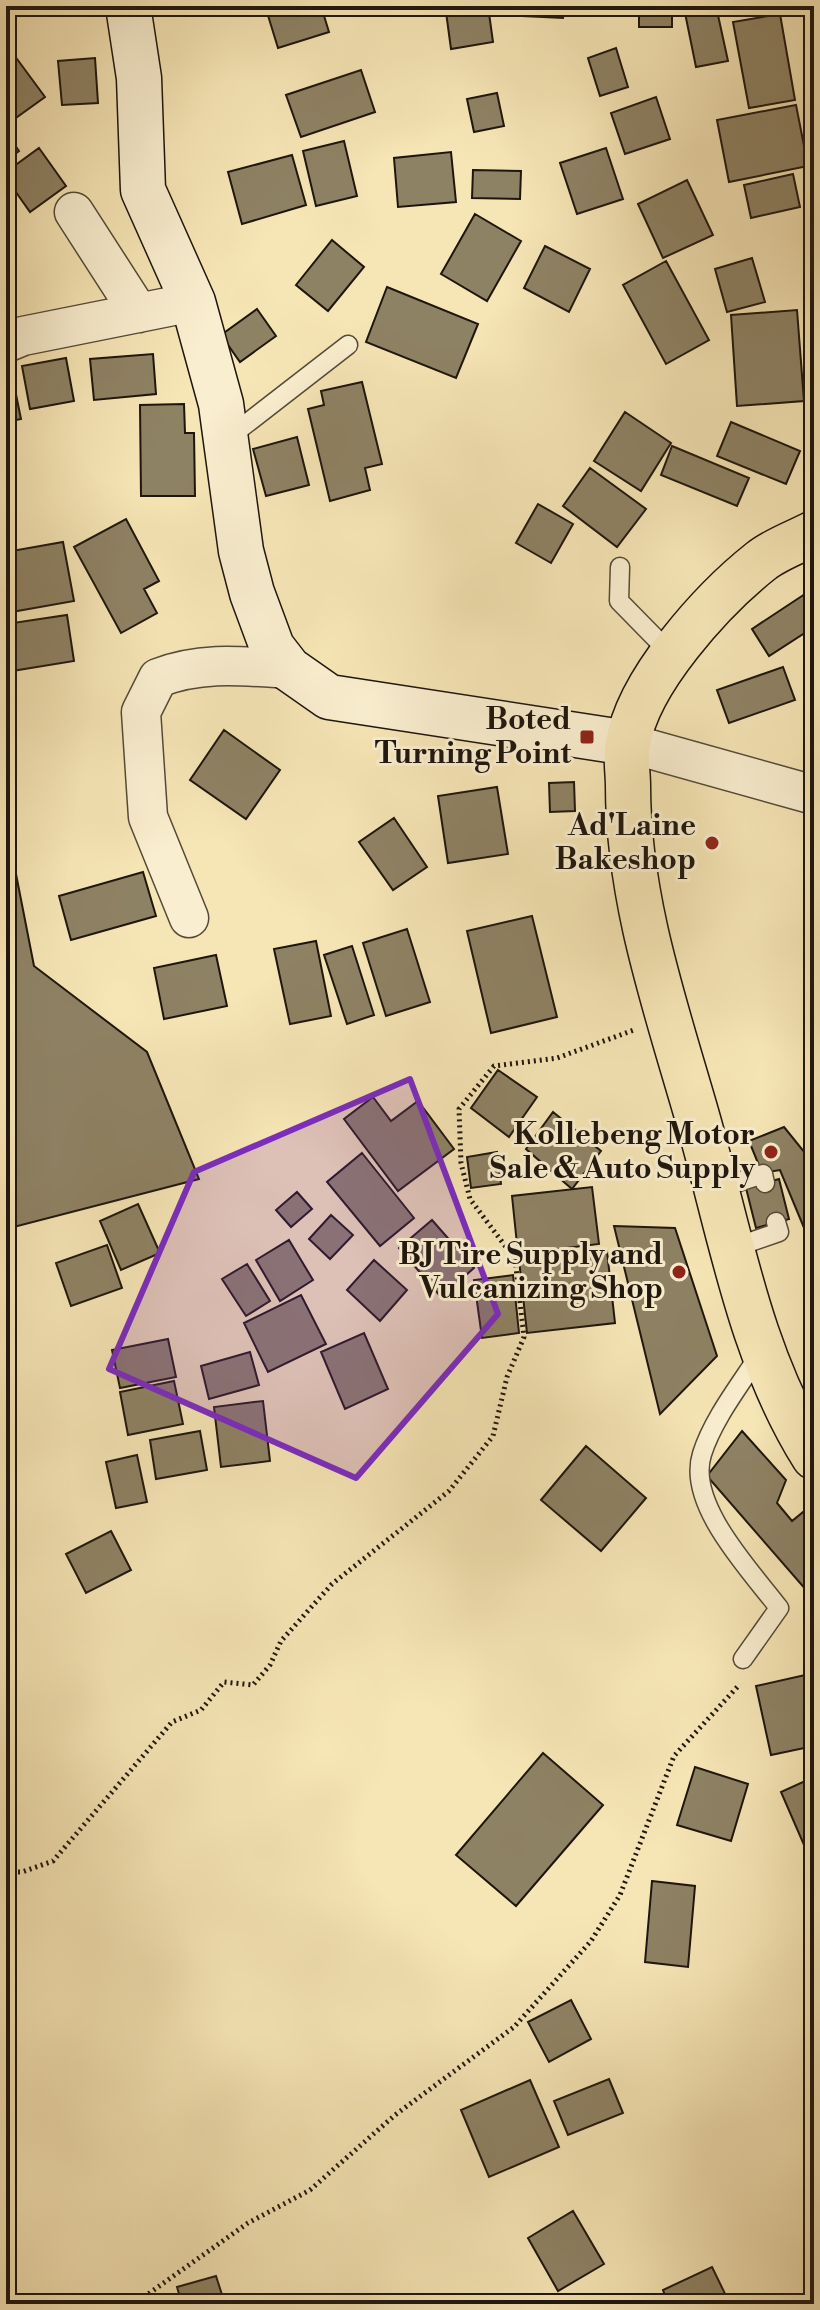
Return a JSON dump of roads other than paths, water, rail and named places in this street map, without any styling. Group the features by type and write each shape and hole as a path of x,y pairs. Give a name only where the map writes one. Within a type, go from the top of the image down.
{"highway":[{"path":"814,533 762,560 684,636 647,691 628,743 629,831 648,944 667,1018 762,1352 794,1424 814,1457"}],"main road":[{"path":"128,6 139,78 143,190 193,302 221,404 241,551 252,593 272,647 289,669 329,697 628,743"}],"street":[{"path":"74,212 139,313"},
{"path":"6,343 23,336 193,302"},
{"path":"189,918 148,817 141,712 158,678 183,668 224,664 289,669"},
{"path":"628,743 814,795"}],"lane":[{"path":"225,440 348,345"},
{"path":"620,567 619,601 672,655"},
{"path":"717,1189 763,1174 765,1183"},
{"path":"733,1248 779,1232 776,1222"},
{"path":"743,1659 779,1608 709,1511 699,1471 702,1454 731,1398 762,1352"}],"place":[{"name":"Boted Turning Point","path":"587,737"},
{"name":"Ad'Laine Bakeshop","path":"712,843"},
{"name":"Kollebeng Motor Sale & Auto Supply","path":"771,1152"},
{"name":"BJ Tire Supply and Vulcanizing Shop","path":"679,1272"}]}
